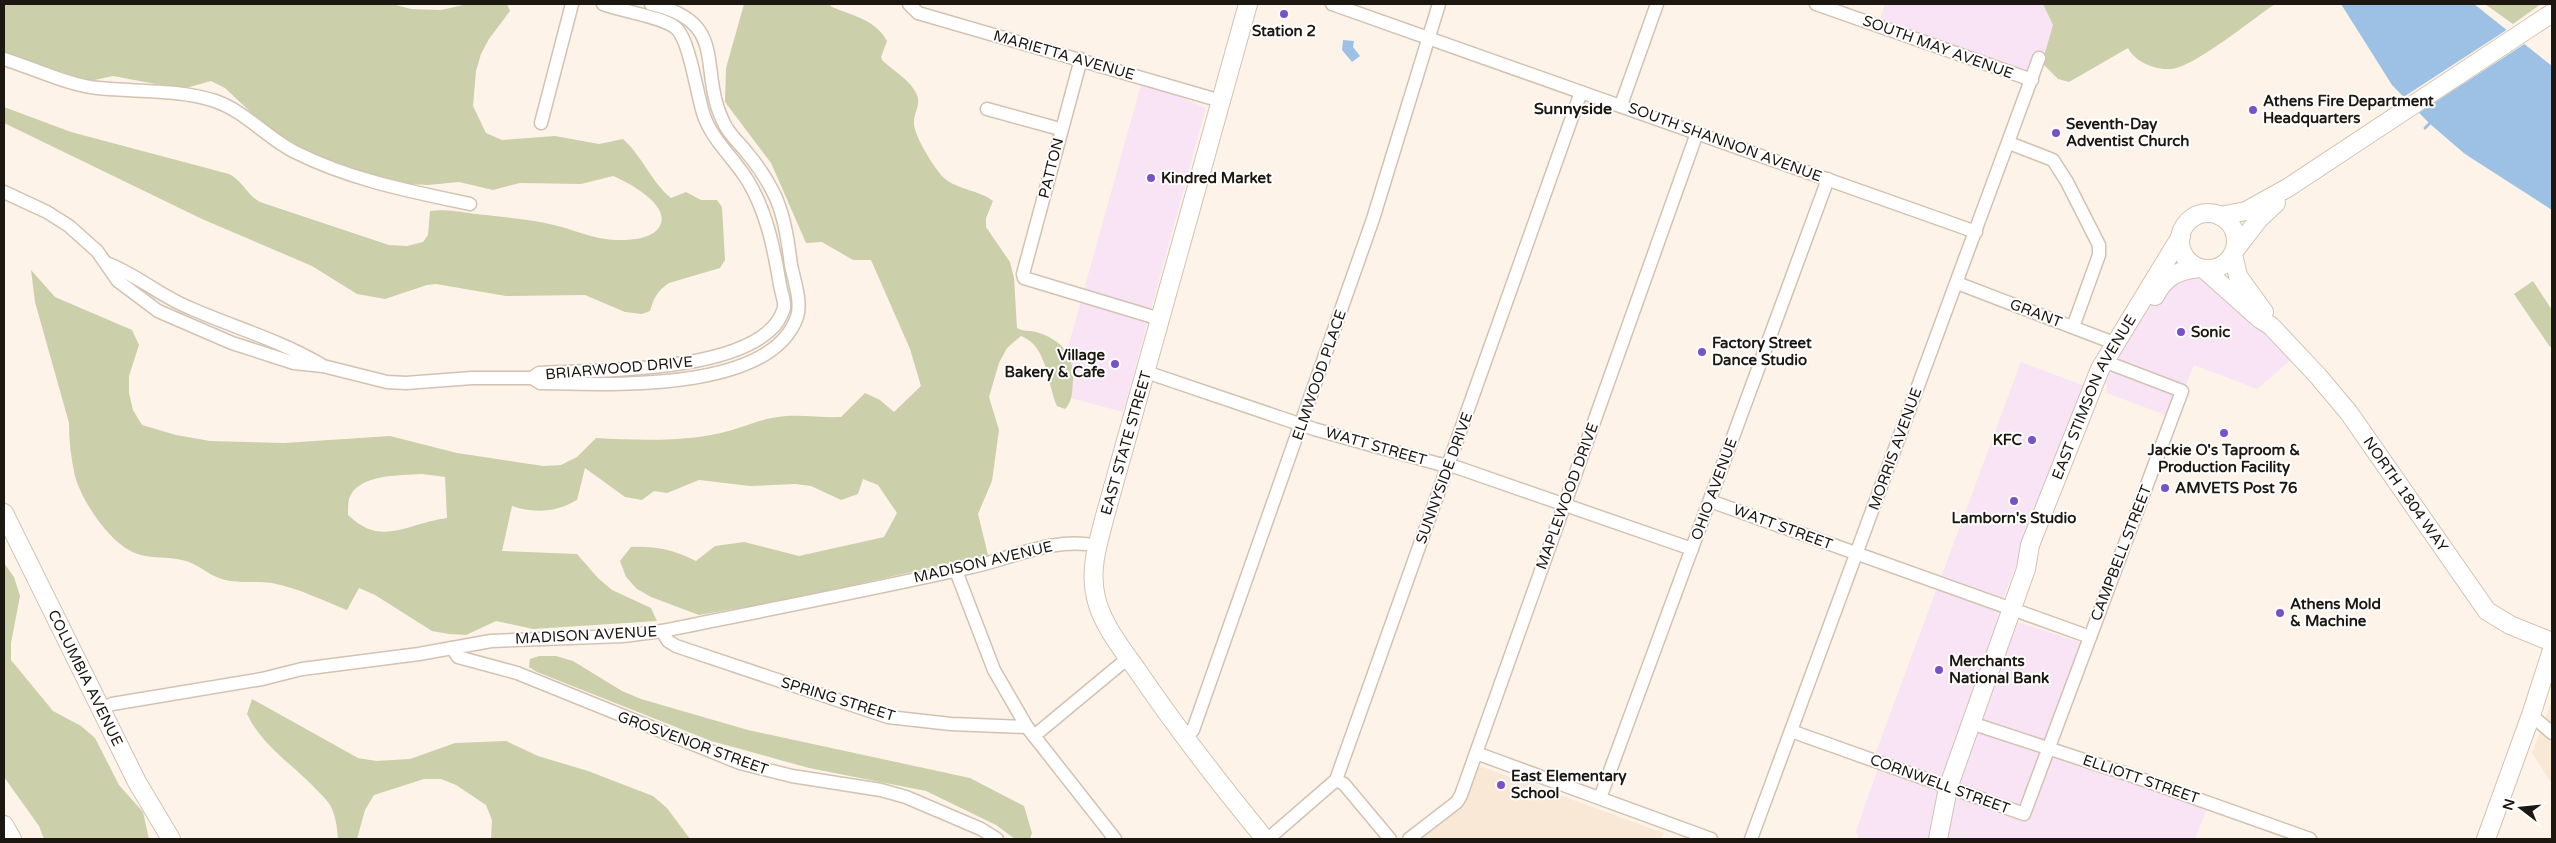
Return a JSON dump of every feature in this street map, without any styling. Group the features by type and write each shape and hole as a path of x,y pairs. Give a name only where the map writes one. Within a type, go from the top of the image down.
{"main road":[{"name":"EAST STATE STREET","path":"1248,4 1160,319 1093,570 1096,598 1103,617 1128,658 1186,740 1267,839"},
{"path":"2289,187 2279,200 2259,219 2223,265 2202,268 2192,264 2183,254 2180,236 2185,225 2195,216 2208,213 2220,216 2246,211 2289,187 2545,17"},
{"path":"2220,216 2234,230 2236,238 2234,252"},
{"name":"EAST STIMSON AVENUE","path":"1938,839 1948,788 2026,569 2030,545 2097,375 2114,342 2180,236"},
{"name":"NORTH 1804 WAY","path":"2234,252 2238,276 2263,311 2271,326"},
{"name":"NORTH 1804 WAY","path":"2202,268 2220,282 2251,312 2271,326 2318,376 2349,413 2487,612 2506,624 2552,642"},
{"name":"EAST STIMSON AVENUE","path":"2026,569 2039,549 2099,396 2114,365 2162,284 2176,273 2202,268"},
{"name":"COLUMBIA AVENUE","path":"4,513 140,788 171,839"},
{"path":"2486,839 2532,715 2552,650"},
{"path":"4,825 12,839"}],"street":[{"path":"541,123 572,4"},
{"name":"BRIARWOOD DRIVE","path":"532,378 539,373 640,368 696,362 738,349 764,335 777,321 784,307 773,246 762,207 747,180 714,136 704,116 684,41 678,29 667,23 602,4"},
{"name":"BRIARWOOD DRIVE","path":"4,192 47,212 69,226 106,262 118,281 130,292 179,322 232,343 294,363 323,366 371,379 406,383 472,378 532,378 540,383 593,384 710,376 733,370 761,357 777,346 790,332 798,315 787,236 776,197 758,167 728,130 721,117 716,102 701,30 691,20 675,11 651,4"},
{"name":"MARIETTA AVENUE","path":"910,4 918,13 1221,101"},
{"name":"SOUTH SHANNON AVENUE","path":"1332,4 1976,232"},
{"name":"ELMWOOD PLACE","path":"1186,740 1193,730 1373,219 1439,4"},
{"path":"1621,105 1657,4"},
{"name":"SOUTH MAY AVENUE","path":"1816,4 2032,80"},
{"name":"MORRIS AVENUE","path":"1751,839 2039,58"},
{"path":"4,59 97,88 146,90 214,101 242,116 280,144 334,169 367,182 470,204"},
{"name":"PATTON","path":"1081,59 1060,129 1023,274 1024,278 1160,319"},
{"name":"SUNNYSIDE DRIVE","path":"1267,839 1336,780 1582,92"},
{"path":"987,109 1060,129"},
{"name":"MAPLEWOOD DRIVE","path":"1409,839 1457,802 1697,132"},
{"path":"2009,143 2053,160 2067,182 2099,245 2099,255 2073,326"},
{"name":"OHIO AVENUE","path":"1600,798 1828,179"},
{"name":"GRANT","path":"1957,283 2114,342"},
{"name":"CAMPBELL STREET","path":"1857,553 2090,636 2182,391 2114,365"},
{"name":"WATT STREET","path":"1146,372 1302,425 1448,466 1692,550"},
{"name":"WATT STREET","path":"1710,501 1857,553"},
{"name":"MADISON AVENUE","path":"101,709 112,704 262,679 302,669 491,641 623,636 662,631 956,570 1068,542 1098,546"},
{"path":"956,570 994,670 1030,732 1115,839"},
{"name":"SPRING STREET","path":"662,631 668,641 676,646 888,717 1030,732"},
{"name":"CORNWELL STREET","path":"1791,731 2024,814 2090,636"},
{"name":"GROSVENOR STREET","path":"452,648 458,657 517,673 740,763 784,775 881,790 906,797 981,829 997,839"},
{"path":"1030,732 1128,658"},
{"path":"2532,715 2552,733"},
{"name":"ELLIOTT STREET","path":"1971,723 2049,748 2310,839"},
{"path":"1476,753 1711,839"},
{"path":"1336,780 1344,784 1390,839"}],"shaded area":[{"path":"1885,4 2043,4 2053,25 2037,79 1879,22"},
{"path":"1142,81 1206,108 1123,412 1071,398 1073,377 1067,351"},
{"path":"2199,268 2298,354 2257,389 2194,365 2173,418 2107,393 2106,379 2157,293"},
{"path":"2021,362 2085,386 1997,615 2082,643 2049,748 2209,803 2195,839 1859,839 1856,831 1880,763 1873,760"},
{"path":"2552,701 2552,784 2532,753"},
{"name":"East Elementary School","path":"1477,765 1664,833 1661,839 1420,839 1463,805"}],"green space":[{"path":"4,4 392,4 411,9 441,10 468,4 507,4 510,11 489,39 481,54 476,71 473,106 486,133 502,140 555,136 599,144 623,139 658,185 671,198 686,192 701,200 717,200 722,207 725,260 720,268 669,283 656,295 650,311 642,314 625,312 585,295 506,296 436,284 427,285 385,299 357,294 312,266 202,219 4,123 4,107 71,132 229,174 260,202 389,245 407,246 423,242 428,235 430,211 453,211 534,221 593,237 618,240 640,238 652,234 657,230 661,222 661,213 656,205 639,190 613,176 581,184 520,183 493,190 459,182 428,185 393,183 341,169 275,135 225,88 211,81 182,89 113,76 90,81 4,54"},
{"path":"744,4 829,4 832,7 863,19 876,28 887,41 881,57 882,60 911,85 917,95 918,102 914,118 915,128 925,152 935,167 950,182 981,194 993,201 986,218 986,227 1010,262 1014,278 1017,328 1045,335 1059,343 1064,348 1071,362 1073,380 1072,396 1068,406 1065,409 1057,406 1042,357 1030,341 1021,336 1007,348 999,363 989,397 999,430 992,481 978,514 988,555 791,599 699,615 651,597 637,589 626,577 620,561 631,547 648,547 664,550 696,561 715,546 744,542 799,556 884,537 897,513 878,485 863,479 858,494 841,500 811,486 795,484 750,486 699,480 667,493 654,491 642,500 625,497 585,468 577,500 562,507 546,511 521,509 512,506 502,551 577,554 598,578 612,590 651,608 657,621 533,629 496,621 466,635 432,631 375,595 359,588 347,610 282,585 265,582 225,580 183,560 141,555 130,551 120,544 100,523 84,498 75,476 70,450 69,423 35,302 31,270 55,297 132,330 139,345 129,376 129,393 133,410 142,425 176,435 210,441 284,443 390,436 457,453 543,466 561,465 577,457 596,438 643,440 690,438 721,433 772,418 798,416 841,417 865,393 880,400 894,412 921,386 910,349 871,260 853,260 822,242 806,243 771,163 725,102 726,68","holes":["422,474 445,477 447,518 384,532 360,525 348,515 349,499 354,491 361,484 370,480"]},
{"path":"2043,4 2275,4 2208,52 2181,66 2165,69 2146,64 2135,57 2128,48 2069,82 2058,79 2042,63 2053,25"},
{"path":"2485,4 2541,4 2513,24"},
{"path":"2533,281 2552,310 2552,346 2550,347 2514,294"},
{"path":"4,563 14,577 20,596 11,643 11,660 53,711 81,726 95,738 119,785 143,812 149,839 44,839 39,826 4,777"},
{"path":"539,656 556,656 573,661 622,691 641,699 748,730 970,778 1024,806 1032,833 1030,839 1015,839 996,825 926,791 809,768 711,741 537,672 529,667 530,659"},
{"path":"252,699 358,758 376,761 410,759 455,743 506,741 538,756 588,771 653,796 667,808 690,839 491,839 492,820 486,805 456,785 441,779 424,779 374,795 365,810 357,839 338,839 335,817 328,802 268,744 253,725 247,714"}],"water":[{"path":"2341,4 2474,4 2552,66 2552,210 2465,154 2430,124 2392,85"},
{"path":"1343,40 1354,41 1353,47 1360,56 1352,62 1342,50"}],"pier":[{"path":"2508,29 2526,43 2417,114 2402,98"}],"waterway":[{"path":"2425,128 2432,121"}],"place":[{"name":"Station 2","path":"1284,14"},
{"name":"Athens Fire Department Headquarters","path":"2253,110"},
{"name":"Seventh-Day Adventist Church","path":"2056,133"},
{"name":"Kindred Market","path":"1151,178"},
{"name":"Sonic","path":"2181,332"},
{"name":"Factory Street Dance Studio","path":"1702,352"},
{"name":"Village Bakery & Cafe","path":"1115,364"},
{"name":"Jackie O's Taproom & Production Facility","path":"2224,433"},
{"name":"KFC","path":"2032,440"},
{"name":"AMVETS Post 76","path":"2165,488"},
{"name":"Lamborn's Studio","path":"2014,501"},
{"name":"Athens Mold & Machine","path":"2280,613"},
{"name":"Merchants National Bank","path":"1939,670"},
{"name":"East Elementary School","path":"1501,785"}],"district":[{"name":"Sunnyside","path":"1573,108"}]}
